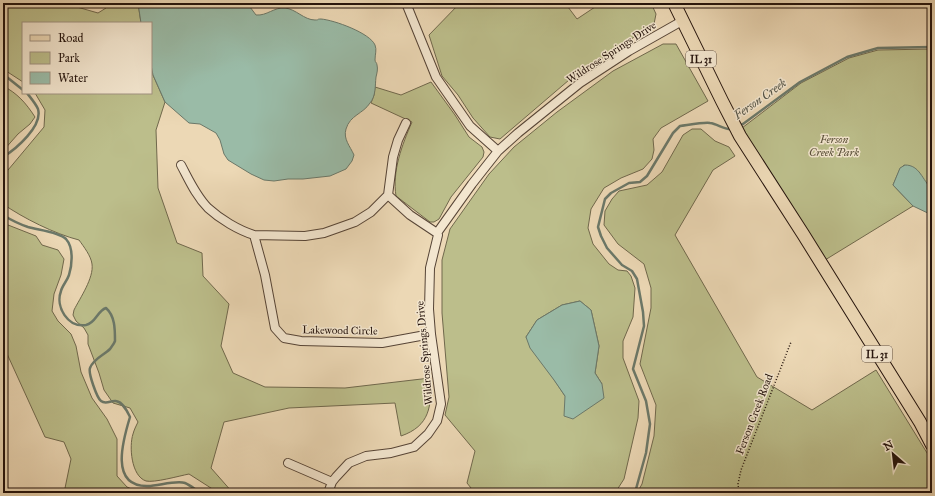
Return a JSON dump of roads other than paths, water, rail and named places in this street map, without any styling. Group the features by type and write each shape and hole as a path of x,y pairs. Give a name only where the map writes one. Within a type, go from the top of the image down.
{"main road":[{"name":"IL 31","path":"674,3 740,136 804,234 920,422 932,445"}],"street":[{"path":"406,3 436,77 470,126 498,151"},
{"name":"Wildrose Springs Drive","path":"328,493 332,482 349,462 366,456 391,453 414,447 428,434 437,421 441,404 431,334 430,268 438,235 437,233 472,184 498,151 580,83 629,51 682,21"},
{"path":"181,165 195,191 208,208 238,229 254,235 306,236 324,233 355,222 371,212 388,195 393,157 398,140 406,123"},
{"path":"388,195 410,215 437,233"},
{"name":"Lakewood Circle","path":"254,235 265,275 276,328 284,338 301,341 382,343 431,334"},
{"path":"288,463 332,482"}],"water":[{"path":"138,3 247,3 256,15 285,8 293,10 311,20 327,20 351,28 366,36 372,40 376,47 375,60 377,70 375,91 367,107 350,121 346,129 345,136 354,155 352,161 346,169 330,176 274,181 264,180 228,160 224,154 220,140 216,133 200,124 189,123 165,102 152,70 152,22 141,22"},
{"path":"905,165 914,167 932,189 932,215 913,206 893,185 900,168"},
{"path":"580,301 591,310 599,346 595,373 602,384 604,398 573,419 564,416 565,396 530,348 526,337 537,320 562,305"}],"waterway":[{"name":"Ferson Creek","path":"738,126 743,124 800,82 847,57 878,48 932,47"},
{"name":"Ferson Creek","path":"3,74 22,89"},
{"name":"Ferson Creek","path":"3,157 21,143 33,130 36,123 38,109 28,94"},
{"name":"Ferson Creek","path":"633,493 636,489 646,453 650,424 646,401 633,369 644,326 643,312 637,279 632,271 622,265 607,248 601,236 598,227 605,199 611,193 629,183 640,182 647,176 673,133 680,126 707,123 726,129 732,129"},
{"name":"Ferson Creek","path":"3,215 25,226 59,235 66,239 69,243 72,257 71,266 60,297 62,310 64,315 69,320 80,325 86,325 92,322 100,312 106,308 113,319 115,327 114,344 91,365 90,375 99,399 105,403 114,401 121,403 130,417 122,449 123,471 128,479 136,484 148,486 181,482 201,493"}],"park label":[{"name":"Ferson Creek Park","path":"834,145"}]}
